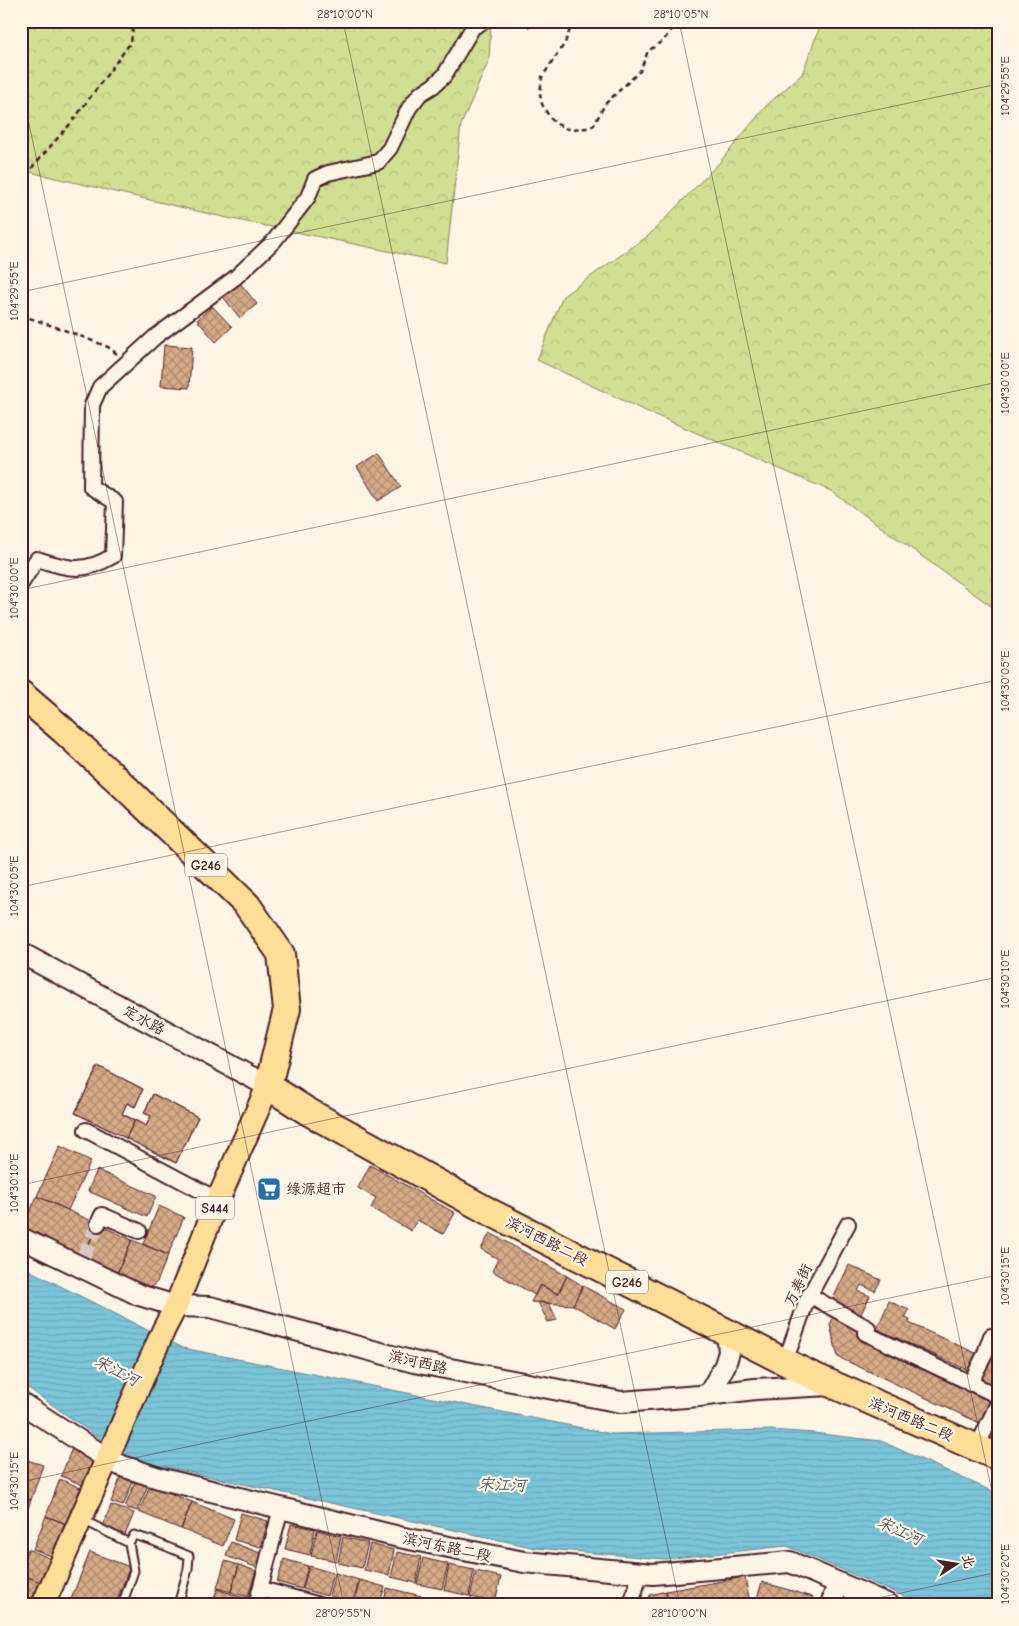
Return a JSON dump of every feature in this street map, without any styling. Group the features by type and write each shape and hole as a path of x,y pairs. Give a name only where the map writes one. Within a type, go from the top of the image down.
{"highway":[{"name":"G246","path":"21,694 125,787 246,905 281,954 287,1009 268,1086"},
{"name":"滨河西路二段","path":"268,1086 307,1110 488,1211 832,1385 987,1452"}],"main road":[{"name":"S444","path":"43,1605 164,1329 176,1306 218,1200 268,1086"}],"street":[{"path":"21,584 37,559 70,568 86,569 113,556 115,502 91,487 92,405 100,387 155,337 236,277 274,241 308,197 315,179 328,172 378,162 390,148 409,108 420,94 444,76 473,27 484,21"},
{"name":"定水路","path":"21,953 268,1086"},
{"path":"86,1130 218,1200"},
{"path":"98,1224 102,1215 140,1231"},
{"name":"万寿街","path":"785,1362 809,1295 848,1224"},
{"name":"滨河西路","path":"21,1238 80,1261 139,1296 176,1306 210,1308 414,1362 622,1402 699,1396 755,1389 832,1385"},
{"path":"809,1295 868,1328 866,1334 998,1396"},
{"path":"709,1394 725,1366 729,1352 727,1332"},
{"path":"970,1384 984,1356 991,1336 998,1340"},
{"name":"滨河东路二段","path":"21,1403 122,1466 162,1480 399,1537 524,1562 653,1574 790,1562 888,1605"},
{"path":"987,1452 998,1403"},
{"path":"256,1605 281,1508"},
{"path":"631,1605 640,1573"},
{"path":"831,1605 838,1583"},
{"path":"261,1589 320,1605"}],"lane":[{"path":"81,1518 128,1544"},
{"path":"122,1605 134,1571 128,1544 134,1535 189,1556 188,1569 178,1605"}],"path":[{"path":"21,183 34,165 72,122 132,42 134,21"},
{"path":"523,21 523,24 528,28 548,21"},
{"path":"573,21 565,43 542,78 540,94 542,104 550,118 567,129 588,128 594,124 605,104 640,71 648,51 663,41 678,21"},
{"path":"21,315 51,324 108,347 128,362"}],"green space":[{"path":"21,21 491,21 489,60 461,125 446,263 223,217 21,170"},
{"path":"822,21 998,21 998,611 831,491 639,408 537,360 563,296 648,236 720,162 766,106 802,74"}],"water":[{"name":"宋江河","path":"21,1266 183,1348 612,1434 771,1430 881,1441 998,1494 998,1605 924,1605 787,1546 664,1559 536,1548 129,1459 21,1383"}],"building":[{"path":"240,283 257,304 240,318 223,297"},
{"path":"212,306 232,327 216,342 197,320"},
{"path":"164,345 192,347 189,388 161,386"},
{"path":"379,453 401,487 378,501 357,467"},
{"path":"98,1066 143,1089 135,1107 127,1103 122,1114 146,1126 151,1116 144,1113 153,1094 198,1117 176,1163 75,1113"},
{"path":"98,1066 143,1089 135,1107 127,1103 122,1114 135,1120 126,1138 75,1113"},
{"path":"153,1094 198,1117 176,1163 126,1138 135,1120 146,1126 151,1116 144,1113"},
{"path":"60,1146 91,1161 68,1210 37,1196"},
{"path":"370,1165 455,1213 443,1234 417,1220 411,1231 371,1208 376,1198 358,1188"},
{"path":"97,1170 156,1196 147,1217 88,1191"},
{"path":"37,1196 98,1224 83,1257 22,1229"},
{"path":"159,1206 184,1217 168,1255 143,1244"},
{"path":"98,1224 132,1240 117,1273 83,1257"},
{"path":"490,1233 567,1276 558,1294 540,1285 535,1295 492,1271 498,1259 481,1249"},
{"path":"132,1240 168,1255 157,1282 150,1288 117,1273"},
{"path":"849,1265 881,1280 875,1291 861,1285 858,1291 870,1296 859,1318 851,1314 852,1311 832,1301"},
{"path":"567,1276 583,1286 573,1305 531,1302 540,1285 558,1294"},
{"path":"583,1286 626,1309 615,1329 573,1305"},
{"path":"889,1301 909,1310 905,1318 910,1320 909,1323 980,1355 972,1372 877,1329"},
{"path":"538,1302 549,1303 557,1320 548,1322"},
{"path":"835,1313 867,1328 997,1399 984,1425 838,1357 830,1325"},
{"path":"994,1349 998,1350 998,1388 980,1380"},
{"path":"72,1448 96,1459 85,1486 61,1476"},
{"path":"21,1458 43,1465 31,1500 21,1496"},
{"path":"122,1474 134,1479 123,1506 111,1502"},
{"path":"60,1479 83,1489 69,1525 46,1516"},
{"path":"136,1480 148,1485 137,1511 125,1507"},
{"path":"150,1485 192,1502 181,1529 139,1512"},
{"path":"21,1496 31,1500 21,1529"},
{"path":"192,1502 234,1519 223,1546 181,1529"},
{"path":"111,1505 134,1513 125,1535 103,1526"},
{"path":"241,1513 268,1521 261,1547 234,1540"},
{"path":"46,1516 69,1525 56,1558 33,1549"},
{"path":"291,1524 315,1529 310,1555 285,1549"},
{"path":"317,1530 341,1536 336,1561 311,1556"},
{"path":"343,1537 368,1543 362,1568 338,1563"},
{"path":"231,1542 263,1554 258,1568 226,1556"},
{"path":"370,1544 394,1550 389,1575 364,1570"},
{"path":"28,1549 56,1561 45,1584 21,1574 21,1565"},
{"path":"90,1552 130,1567 115,1605 85,1605 71,1599"},
{"path":"397,1552 421,1557 416,1583 391,1577"},
{"path":"423,1558 448,1564 442,1589 417,1584"},
{"path":"284,1559 308,1566 302,1589 277,1582"},
{"path":"225,1561 239,1565 231,1592 217,1588"},
{"path":"239,1565 256,1571 248,1597 231,1592"},
{"path":"449,1565 474,1570 469,1596 444,1590"},
{"path":"309,1566 333,1573 327,1596 303,1589"},
{"path":"476,1571 501,1577 495,1602 470,1597"},
{"path":"335,1573 359,1580 353,1603 329,1596"},
{"path":"21,1574 45,1584 33,1605 21,1600"},
{"path":"745,1577 750,1603 739,1605 669,1605 666,1591"},
{"path":"360,1580 385,1587 379,1605 354,1603"},
{"path":"762,1582 813,1597 811,1605 755,1605"},
{"path":"387,1588 435,1599 433,1605 383,1605"},
{"path":"217,1589 247,1599 245,1605 212,1605"},
{"path":"666,1591 669,1605 647,1605 650,1595"},
{"path":"272,1599 292,1605 271,1605"},
{"path":"21,1600 33,1605 21,1605"},
{"path":"441,1601 458,1605 440,1605"}],"tunnel":[{"path":"83,1257 98,1224"}],"place":[{"name":"绿源超市","path":"269,1189"}]}
